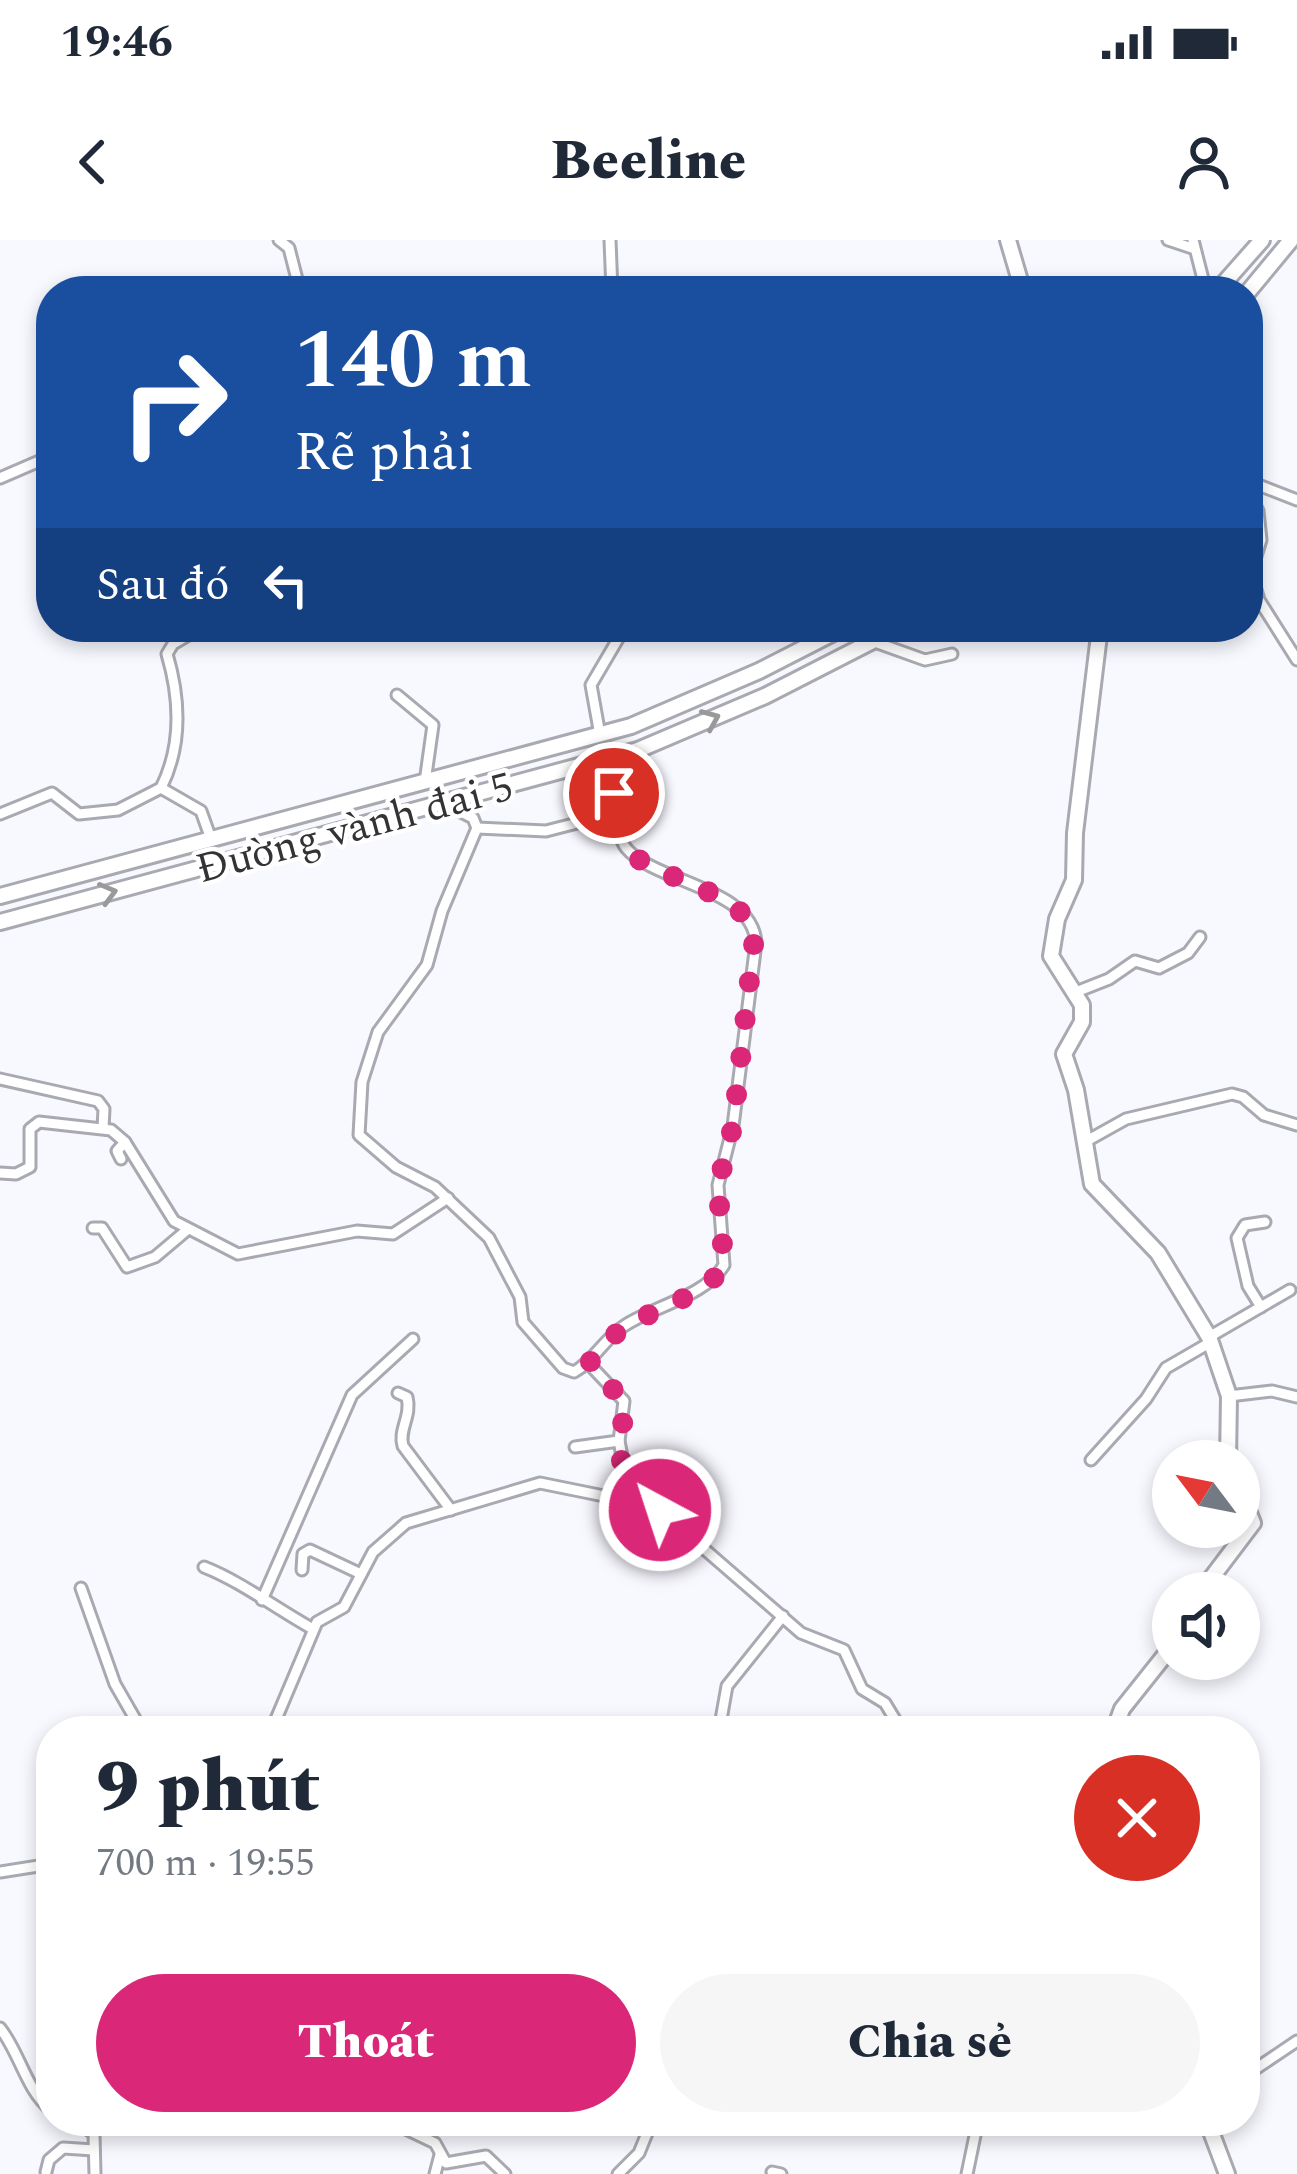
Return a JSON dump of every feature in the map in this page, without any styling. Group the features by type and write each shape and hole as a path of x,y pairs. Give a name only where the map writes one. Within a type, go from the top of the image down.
{"main road":[{"path":"1009,240 1019,276"},
{"path":"1230,276 1262,240"},
{"path":"1261,276 1291,240"},
{"name":"Đường vành đai 5","path":"0,896 631,726 816,642"},
{"name":"Đường vành đai 5","path":"0,922 638,750 765,696 870,642"},
{"path":"1098,642 1075,833 1074,880 1057,919 1051,956 1076,992 1084,1014 1064,1050 1076,1090 1088,1172 1098,1193 1158,1253 1210,1339 1229,1396 1228,1440"},
{"path":"1216,1572 1234,1548"},
{"path":"1119,1716 1152,1671"},
{"path":"1213,2136 1227,2174"}],"street":[{"path":"279,240 289,248 296,276"},
{"path":"610,240 611,276"},
{"path":"1168,240 1193,244 1202,276"},
{"path":"0,478 36,462"},
{"path":"1263,490 1297,500"},
{"path":"1263,603 1297,660"},
{"path":"0,814 52,793 79,814 118,810 161,788 176,742 177,701 167,654 176,642"},
{"path":"600,734 591,685 616,642"},
{"path":"875,642 925,660 952,654"},
{"path":"398,695 433,725 425,782"},
{"path":"440,803 473,818 477,828 442,911 428,965 384,1022 361,1089 361,1139 448,1198 494,1244 520,1297 523,1322 568,1372 589,1364 621,1328 712,1280 724,1265 718,1185 733,1126 756,943 752,923 735,908 629,852 619,834 602,759"},
{"path":"161,788 201,811 212,839"},
{"path":"477,828 538,832 616,813"},
{"path":"1076,992 1136,961 1159,968 1188,953 1200,938"},
{"path":"0,1079 98,1101 104,1109 103,1128"},
{"path":"1083,1143 1126,1119 1232,1094 1264,1115 1297,1126"},
{"path":"0,1173 16,1174 29,1167 34,1124 58,1121 103,1128 125,1142 170,1216 230,1252 255,1254 357,1231 393,1234 448,1198"},
{"path":"122,1159 117,1151 125,1142"},
{"path":"1261,1307 1248,1286 1238,1238 1245,1225 1265,1222"},
{"path":"93,1228 102,1228 127,1267 155,1257 187,1230"},
{"path":"1091,1460 1146,1399 1166,1368 1290,1290"},
{"path":"262,1600 352,1395 413,1339"},
{"path":"589,1364 624,1401 619,1441 627,1482 808,1638 844,1650 862,1689 885,1703 893,1716"},
{"path":"1229,1396 1272,1390 1297,1397"},
{"path":"398,1393 406,1397 410,1410 400,1438 403,1446 451,1510"},
{"path":"574,1447 619,1441"},
{"path":"277,1716 313,1629 323,1617 344,1607 373,1552 406,1523 540,1484 604,1496 627,1482"},
{"path":"302,1570 303,1555 310,1550 361,1574"},
{"path":"204,1567 223,1573 313,1629"},
{"path":"81,1588 115,1684 133,1716"},
{"path":"721,1716 727,1686 784,1616"},
{"path":"0,1872 36,1866"},
{"path":"0,2028 20,2055 36,2094"},
{"path":"1260,2066 1297,2041"},
{"path":"94,2136 95,2174"},
{"path":"422,2136 431,2140 449,2164 486,2156 505,2174"},
{"path":"618,2174 639,2152 646,2136"},
{"path":"968,2174 975,2136"},
{"path":"46,2171 49,2160 63,2147 94,2150"},
{"path":"435,2174 440,2155"}],"route":[{"path":"614,793 619,834 629,852 735,908 752,923 756,943 733,1126 718,1185 724,1265 712,1280 621,1328 589,1364 624,1401 619,1441 627,1482 660,1510"}]}
